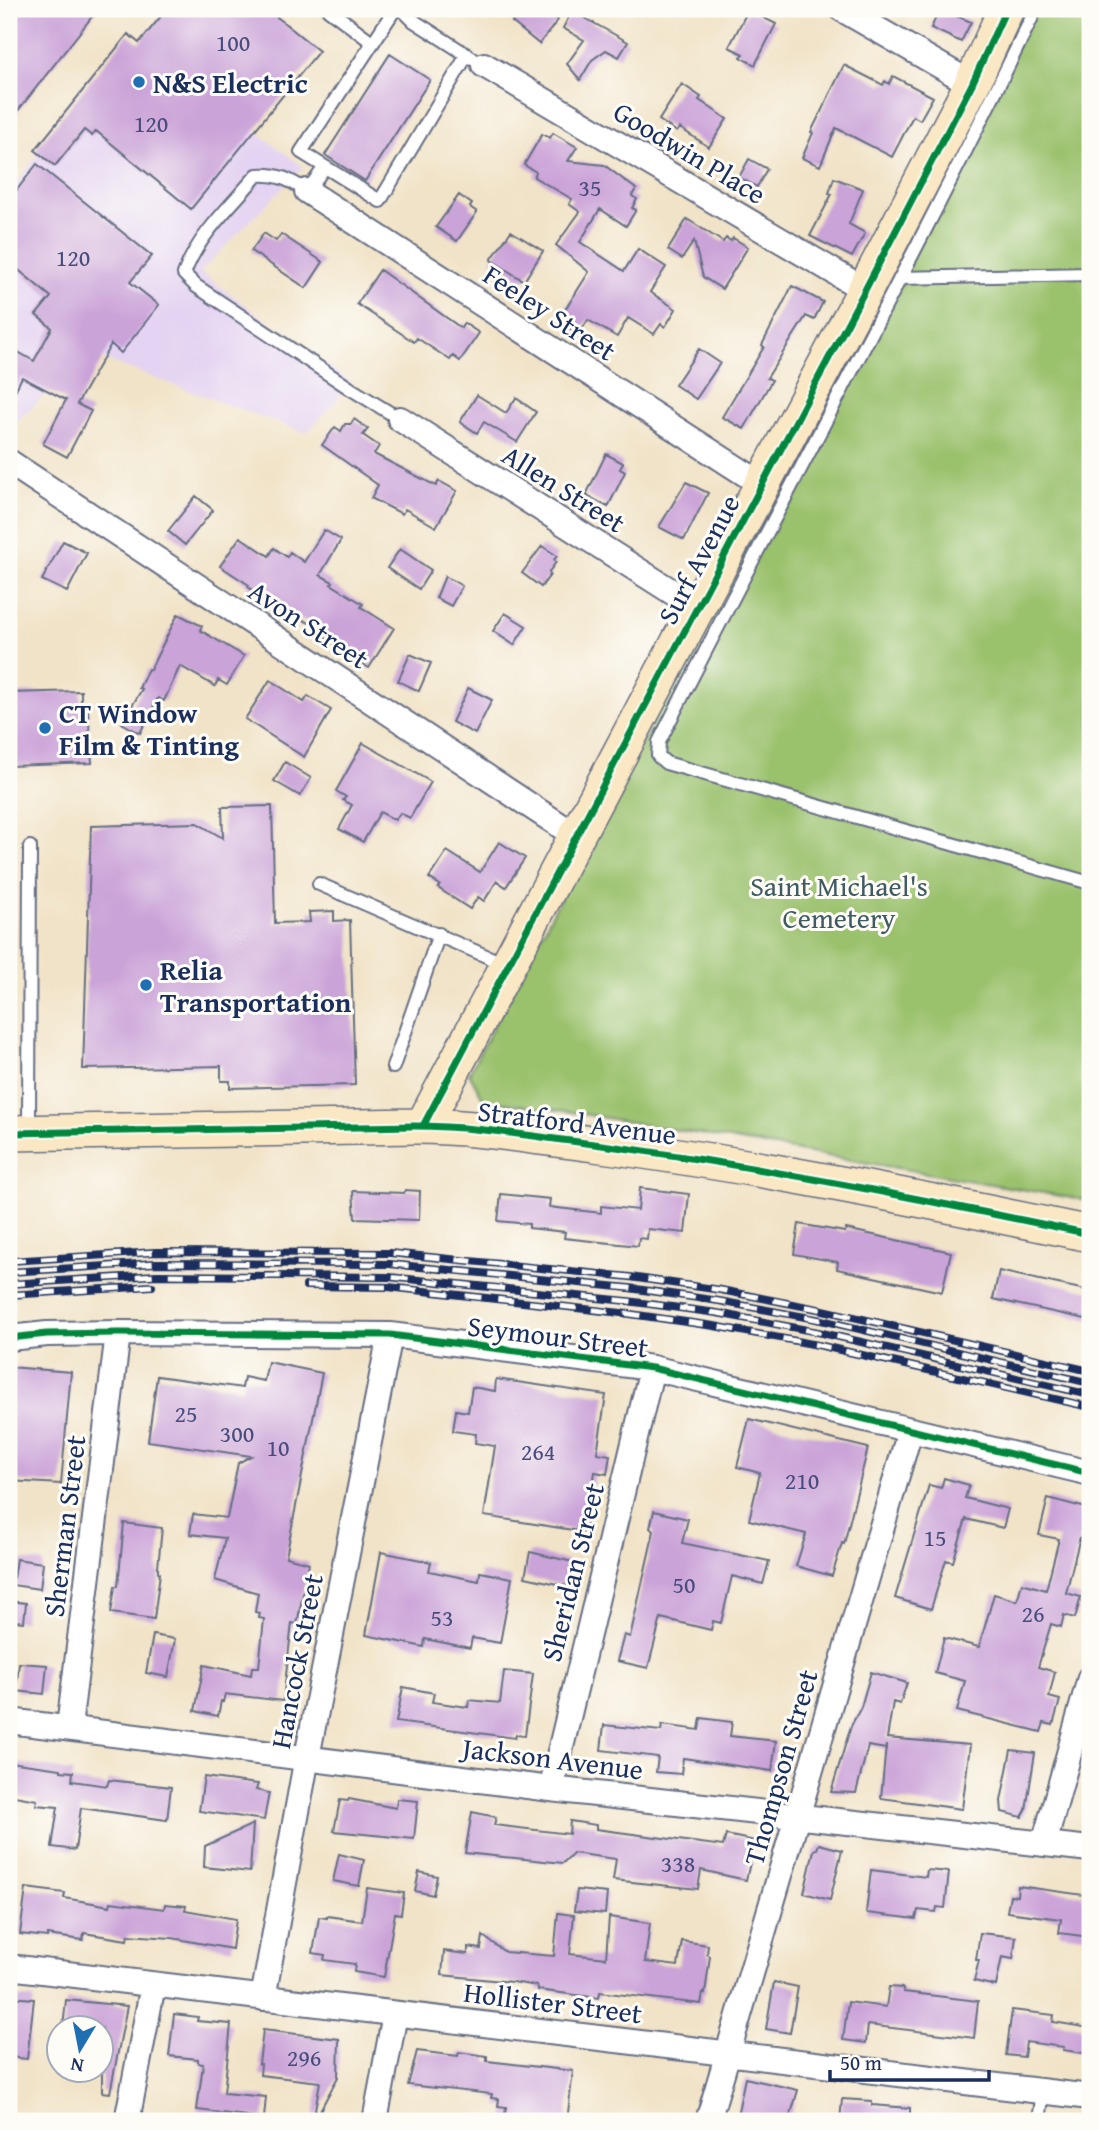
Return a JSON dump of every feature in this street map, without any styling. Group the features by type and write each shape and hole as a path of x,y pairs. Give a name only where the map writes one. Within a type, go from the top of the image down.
{"street":[{"path":"842,9 972,84"},
{"name":"Surf Avenue","path":"423,1126 865,290 972,84 1006,9"},
{"name":"Goodwin Place","path":"475,60 865,290"},
{"name":"Feeley Street","path":"307,191 761,484"},
{"name":"Allen Street","path":"400,419 696,607"},
{"name":"Avon Street","path":"9,462 576,836"},
{"name":"Stratford Avenue","path":"19,1133 423,1126 480,1130 676,1155 849,1185 1090,1234"},
{"name":"Seymour Street","path":"9,1338 47,1334 118,1333 390,1335 652,1368 1090,1473"},
{"name":"Sherman Street","path":"69,1727 118,1333"},
{"name":"Hancock Street","path":"263,1998 307,1757 390,1335"},
{"name":"Sheridan Street","path":"551,1789 652,1368"},
{"name":"Thompson Street","path":"708,2121 910,1431"},
{"path":"1044,1844 1090,1678"},
{"name":"Jackson Avenue","path":"9,1721 551,1789 1090,1849"},
{"name":"Hollister Street","path":"9,1967 1090,2097"},
{"path":"127,2121 153,1985"},
{"path":"375,2121 395,2014"}],"lane":[{"path":"328,9 372,42"},
{"path":"395,9 301,152 380,201 475,60 414,21 402,9"},
{"path":"1036,9 659,742 658,756 666,763 1090,883"},
{"path":"325,167 307,191 289,180 271,174 257,175 204,237 191,256 184,274 196,286 400,419"},
{"path":"900,278 1090,274"},
{"path":"19,1133 30,847"},
{"path":"319,884 508,965"},
{"path":"393,1067 439,934"},
{"path":"1039,2121 1042,2091"}],"shaded area":[{"path":"127,34 303,167 200,272 352,383 306,433 89,354 9,428 9,193"}],"green space":[{"name":"Saint Michael's Cemetery","path":"1024,9 1090,9 1090,1201 571,1112 484,1100 469,1073 916,219 991,85"}],"building":[{"path":"9,9 98,9 9,122"},
{"path":"167,9 267,9 319,51 191,209 96,131 92,136 84,130 55,166 35,150 128,34 139,43"},
{"path":"522,9 544,9 558,20 539,44 512,22"},
{"path":"940,9 971,22 961,42 931,28"},
{"path":"748,10 776,24 755,65 741,57 743,54 729,47"},
{"path":"572,11 628,42 619,57 606,50 592,60 580,80 567,64 584,40 563,28"},
{"path":"390,54 430,80 365,181 325,155"},
{"path":"844,65 883,85 885,81 889,84 893,76 933,97 920,120 913,116 892,157 836,128 820,166 802,158 813,133 811,132"},
{"path":"682,84 701,97 699,100 727,119 709,147 680,128 677,132 659,120"},
{"path":"553,133 577,147 568,161 604,165 636,189 632,196 637,199 632,208 636,210 626,226 600,209 580,242 624,271 638,249 666,267 650,292 676,309 665,327 661,324 654,334 628,318 617,337 588,320 579,334 558,321 589,272 556,245 580,212 569,204 572,199 534,177 536,172 524,165 542,134 550,138"},
{"path":"749,159 767,169 757,187 739,177"},
{"path":"37,164 152,256 130,282 159,305 121,353 111,344 77,404 91,411 67,457 43,444 66,400 22,377 9,403 9,347 34,361 52,328 36,315 51,297 9,262 9,200"},
{"path":"834,178 863,189 849,224 865,233 852,257 810,236 832,194 829,193"},
{"path":"459,195 472,204 470,207 477,212 457,241 436,227"},
{"path":"687,219 723,242 726,238 731,241 733,238 748,247 722,289 703,277 694,241 682,259 668,250"},
{"path":"511,231 543,251 524,281 491,260"},
{"path":"264,233 276,241 281,234 323,262 306,288 251,251"},
{"path":"380,270 461,328 464,323 479,333 460,361 453,356 450,360 417,338 414,342 357,304"},
{"path":"792,286 823,302 814,320 806,316 767,378 772,380 744,429 722,417 764,347 762,345"},
{"path":"699,349 720,363 696,399 675,385"},
{"path":"477,395 506,413 516,398 536,412 517,442 484,422 477,433 460,422"},
{"path":"354,419 368,429 363,435 379,446 374,454 436,486 439,481 457,491 436,527 405,509 402,514 371,498 378,485 322,445 335,427 341,431 345,424 351,424"},
{"path":"606,454 623,463 620,469 625,472 608,507 586,495"},
{"path":"686,482 708,493 684,540 659,527"},
{"path":"196,496 213,510 185,545 168,531"},
{"path":"324,530 341,540 320,575 363,604 361,607 394,628 369,668 319,634 322,630 265,599 220,566 240,537 269,556 274,548 287,557 290,552 304,562"},
{"path":"63,541 87,553 67,592 42,580"},
{"path":"542,546 557,556 550,575 541,587 522,573"},
{"path":"400,549 431,570 419,589 387,568"},
{"path":"445,576 462,586 451,606 436,598"},
{"path":"505,613 526,626 514,645 493,631"},
{"path":"178,614 202,626 200,630 244,656 227,685 218,680 215,686 180,666 164,701 158,698 140,733 122,723 142,689 139,688 148,669 150,670"},
{"path":"410,654 431,663 419,691 398,681"},
{"path":"270,680 304,702 308,696 331,710 304,757 245,719"},
{"path":"468,688 492,700 475,734 452,722"},
{"name":"CT Window Film & Tinting","path":"81,691 81,710 88,710 92,763 9,766 9,693"},
{"path":"363,743 431,782 410,818 400,813 395,820 380,812 363,842 339,829 352,805 343,800 346,797 336,791"},
{"path":"285,762 311,778 300,796 274,781"},
{"path":"272,806 275,923 310,922 309,912 334,911 334,921 350,920 355,1085 230,1088 230,1081 221,1081 221,1066 83,1069 91,826 197,823 223,838 222,807"},
{"path":"499,842 525,858 506,887 497,881 484,901 478,897 470,909 438,888 440,885 429,878 447,851 480,872"},
{"path":"640,1188 689,1194 685,1233 648,1229 647,1239 639,1238 638,1246 564,1238 565,1232 498,1221 501,1194 550,1199 549,1207 601,1213 601,1206 638,1210"},
{"path":"405,1190 420,1191 419,1220 355,1218 353,1191 404,1193"},
{"path":"799,1224 845,1232 846,1229 951,1252 942,1292 837,1269 838,1262 794,1254"},
{"path":"999,1271 1090,1291 1090,1320 993,1299"},
{"path":"268,1362 322,1373 286,1557 309,1563 297,1624 292,1623 283,1701 225,1694 218,1716 195,1711 204,1665 251,1675 252,1667 259,1667 264,1619 259,1618 260,1613 255,1612 258,1593 215,1580 225,1538 190,1534 193,1514 227,1518 238,1463 251,1456 148,1441 157,1376 242,1388 244,1377 264,1381"},
{"path":"9,1367 71,1372 61,1484 9,1481"},
{"path":"496,1379 606,1395 597,1453 610,1455 607,1474 595,1472 586,1532 484,1516 495,1446 475,1443 476,1434 453,1431 456,1410 468,1412 472,1387 495,1391"},
{"path":"749,1419 868,1448 844,1544 842,1543 832,1576 796,1566 806,1534 749,1520 760,1473 737,1467"},
{"path":"944,1478 969,1485 965,1498 1008,1509 1003,1528 966,1519 953,1562 946,1560 931,1609 895,1598 929,1485 941,1488"},
{"path":"1048,1498 1090,1509 1090,1540 1080,1537 1066,1593 1081,1597 1075,1618 1064,1615 1061,1627 1051,1624 1038,1667 1055,1672 1049,1697 1060,1700 1053,1725 1044,1723 1041,1732 957,1711 965,1681 935,1673 944,1638 979,1647 994,1594 1017,1601 1022,1583 1046,1590 1059,1539 1039,1535"},
{"path":"654,1511 688,1519 682,1543 769,1561 763,1584 732,1576 721,1623 713,1621 711,1630 661,1618 648,1668 617,1661 624,1635 630,1637 654,1531 650,1528"},
{"path":"124,1523 162,1528 154,1619 111,1613 115,1586 118,1586"},
{"path":"381,1552 431,1562 429,1571 479,1581 480,1572 512,1578 500,1643 472,1638 470,1648 425,1639 424,1647 366,1635"},
{"path":"530,1552 573,1562 567,1586 525,1577"},
{"path":"16,1559 43,1563 40,1589 12,1585"},
{"path":"9,1601 26,1603 24,1622 9,1620"},
{"path":"153,1635 175,1639 168,1677 146,1673"},
{"path":"19,1663 47,1665 44,1694 16,1691"},
{"path":"504,1671 533,1674 525,1736 516,1735 515,1738 396,1722 403,1687 434,1693 432,1702 468,1707 469,1700 500,1703"},
{"path":"871,1672 907,1683 900,1704 893,1702 887,1738 970,1745 962,1809 881,1798 886,1749 868,1746 856,1793 831,1792"},
{"path":"701,1718 732,1722 730,1736 776,1741 772,1771 683,1758 681,1774 656,1772 658,1757 601,1750 604,1725 661,1731 662,1725 699,1730"},
{"path":"1011,1750 1035,1753 1026,1810 1022,1817 1002,1812 1001,1801"},
{"path":"9,1762 73,1772 72,1781 107,1786 109,1780 171,1787 167,1820 81,1808 75,1850 52,1847 58,1807 36,1805 37,1800 9,1795"},
{"path":"204,1777 258,1784 256,1790 269,1793 264,1820 199,1811"},
{"path":"349,1799 396,1808 397,1799 418,1801 414,1839 334,1831 340,1800"},
{"path":"472,1812 496,1817 494,1825 569,1834 570,1821 596,1825 596,1829 723,1846 726,1835 755,1841 746,1880 701,1870 698,1889 613,1880 616,1859 573,1853 563,1863 465,1853"},
{"path":"253,1824 250,1872 204,1867 205,1846"},
{"path":"819,1844 842,1850 830,1900 804,1893 814,1850"},
{"path":"339,1854 364,1860 359,1886 333,1881"},
{"path":"871,1870 926,1877 927,1870 949,1872 945,1908 937,1907 936,1912 918,1910 916,1919 866,1913"},
{"path":"419,1872 437,1876 433,1895 415,1891"},
{"path":"1018,1886 1084,1895 1083,1899 1090,1900 1090,1937 1059,1933 1061,1919 1007,1912 1010,1895 1017,1896"},
{"path":"26,1888 65,1893 64,1898 110,1906 111,1902 164,1909 165,1904 186,1906 185,1910 236,1919 232,1949 172,1938 128,1935 127,1940 84,1933 83,1940 20,1934"},
{"path":"367,1888 404,1893 401,1914 395,1913 384,1977 354,1972 355,1964 324,1960 325,1955 313,1953 319,1917 362,1921"},
{"path":"577,1890 607,1893 605,1914 574,1911"},
{"path":"558,1913 574,1915 570,1954 606,1958 609,1917 650,1923 645,1962 678,1966 682,1941 708,1945 707,1954 710,1956 701,2004 600,1992 599,1998 538,1990 537,1986 512,1982 442,1975 444,1951 468,1954 468,1947 481,1949 483,1936 505,1952 554,1956"},
{"path":"980,1933 1016,1937 1013,1959 1002,1957 996,1986 974,1981 979,1960 976,1960"},
{"path":"774,1982 798,1987 790,2033 766,2029"},
{"path":"889,1987 902,1988 904,1992 978,2001 974,2038 868,2025 866,2043 843,2040 848,2002 886,2007"},
{"path":"9,1997 34,1999 27,2059 9,2057"},
{"path":"66,2000 127,2006 116,2062 116,2014 64,2014"},
{"path":"1012,2010 1054,2015 1053,2022 1090,2028 1090,2054 1026,2042 1024,2057 1006,2055"},
{"path":"174,2014 198,2017 197,2021 231,2024 224,2093 266,2097 264,2118 197,2110 203,2064 198,2063 198,2059 169,2056"},
{"path":"263,2030 339,2039 338,2077 317,2116 314,2115 320,2082 260,2075"},
{"path":"417,2051 458,2056 459,2052 487,2056 487,2061 573,2071 567,2121 504,2121 506,2107 498,2106 499,2099 491,2098 492,2094 408,2085"},
{"path":"745,2078 798,2090 789,2121 736,2121"},
{"path":"102,2084 112,2084 110,2093 102,2092"},
{"path":"842,2099 910,2108 910,2121 840,2121"}],"railway":[{"path":"9,1261 156,1252 390,1253 630,1277 721,1290 823,1310 1090,1371"},
{"path":"9,1272 156,1263 390,1264 629,1288 821,1320 1090,1383"},
{"path":"9,1284 157,1275 389,1277 627,1301 717,1313 818,1332 1090,1395"},
{"path":"9,1295 152,1286"},
{"path":"306,1286 388,1287 714,1326 818,1345 1090,1407"}],"cycle path":[{"path":"423,1126 865,290 972,84 1006,9"},
{"path":"9,1133 415,1126 482,1130 657,1153 781,1173 1090,1234"},
{"path":"9,1338 47,1334 118,1333 390,1335 652,1368 1090,1473"}],"place":[{"name":"N&S Electric","path":"139,82"},
{"name":"CT Window Film & Tinting","path":"45,728"},
{"name":"Relia Transportation","path":"146,985"}]}
